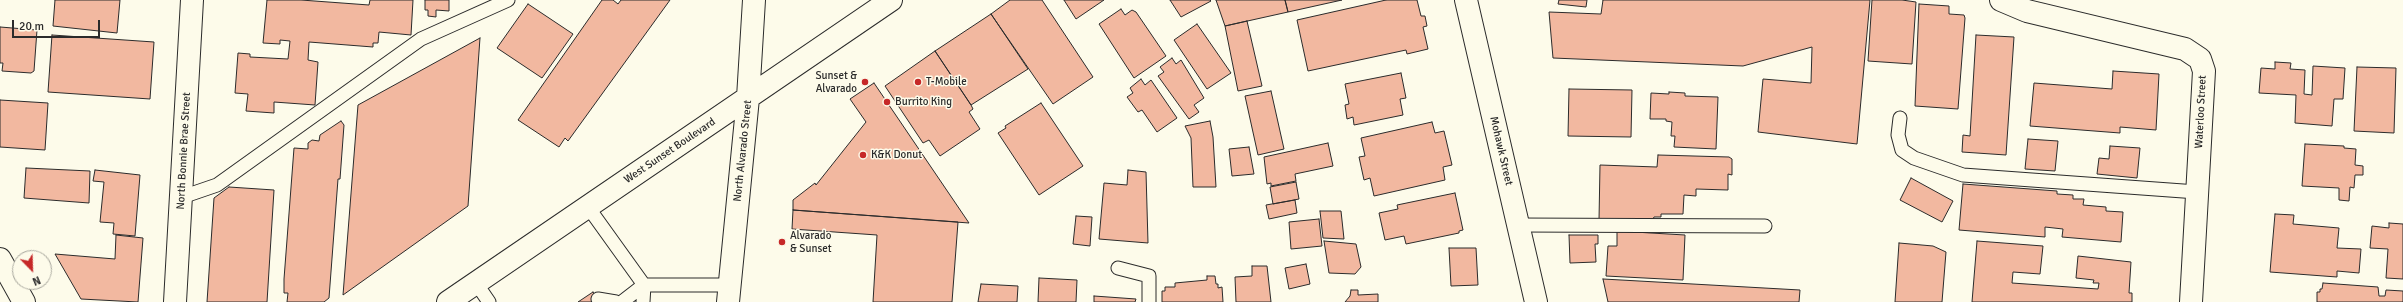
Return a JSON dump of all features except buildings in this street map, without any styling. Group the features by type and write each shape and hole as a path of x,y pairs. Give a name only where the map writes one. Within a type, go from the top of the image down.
{"street":[{"name":"North Bonnie Brae Street","path":"174,302 182,197 192,0"},
{"name":"North Alvarado Street","path":"728,293 748,98 754,0"},
{"name":"West Sunset Boulevard","path":"448,302 891,0"},
{"name":"Mohawk Street","path":"1466,0 1536,302"},
{"name":"Waterloo Street","path":"2001,0 2027,11 2185,49 2200,59 2204,71 2191,302"},
{"path":"0,259 24,302"}],"lane":[{"path":"182,197 216,185 421,39 508,0"},
{"path":"1900,118 1898,136 1902,150 1914,158 1963,175 2197,192"},
{"path":"588,207 644,285 643,302"},
{"path":"1518,225 1765,226"},
{"path":"1118,268 1149,276 1149,302"},
{"path":"476,283 489,302"},
{"path":"622,302 644,285 728,293"},
{"path":"598,300 616,302"}],"place":[{"name":"Sunset & Alvarado","path":"865,82"},
{"name":"T-Mobile","path":"918,82"},
{"name":"Burrito King","path":"887,102"},
{"name":"K&K Donut","path":"863,155"},
{"name":"Alvarado & Sunset","path":"782,242"}]}
